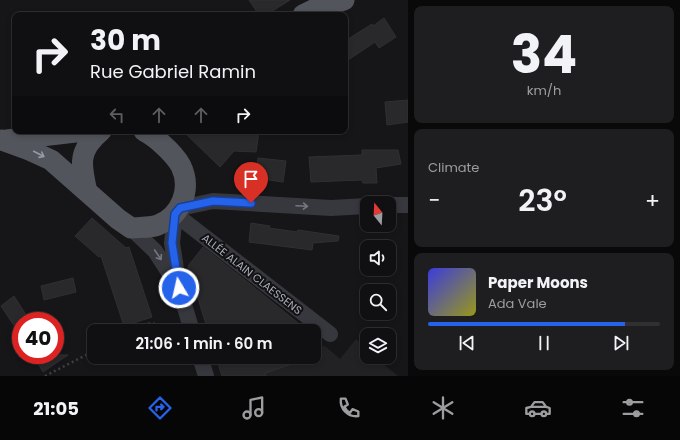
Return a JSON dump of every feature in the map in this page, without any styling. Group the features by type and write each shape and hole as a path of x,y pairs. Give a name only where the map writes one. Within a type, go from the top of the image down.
{"main road":[{"path":"310,8 344,0"},
{"path":"1,140 56,134"},
{"path":"87,192 81,166 85,151 92,139 98,134"},
{"path":"1,140 29,150 50,160 131,228 158,225 177,211 186,190 182,167 173,155 151,134"}],"street":[{"path":"190,324 179,288 172,243 177,211 213,201 331,208 360,206"},
{"path":"396,205 408,205"},
{"name":"ALLÉE ALAIN CLAESSENS","path":"177,211 330,334"},
{"path":"131,228 155,251 179,288"},
{"path":"202,364 206,376"}],"path":[{"path":"45,376 87,355"}],"shaded area":[{"path":"356,339 360,342 360,364 383,364 398,376 222,376 264,364 321,364 321,347 325,346 340,359"}],"building":[{"path":"249,0 290,0 271,12 257,12"},
{"path":"384,18 396,37 379,48 375,42 348,60 348,39 372,24 373,26"},
{"path":"408,100 408,122 387,125 385,102"},
{"path":"186,134 259,134 256,152 234,151 220,167"},
{"path":"362,150 398,150 401,164 376,168 377,183 363,183 362,180 311,182 309,157 362,155"},
{"path":"258,158 286,161 283,182 255,178"},
{"path":"92,218 126,248 129,247 152,317 130,324 123,324 101,256 99,257 75,236"},
{"path":"251,223 270,226 269,228 297,232 298,230 339,236 338,241 313,243 312,250 249,242"},
{"path":"203,247 299,324 206,324 188,266"},
{"path":"73,278 76,292 44,300 41,286"},
{"path":"14,296 24,312 12,312 12,322 1,306"},
{"path":"38,364 55,364 43,372"},
{"path":"218,364 292,364 265,373 266,376 222,376"}],"route":[{"path":"179,288 172,243 175,214 180,208 213,201 251,203"}]}
